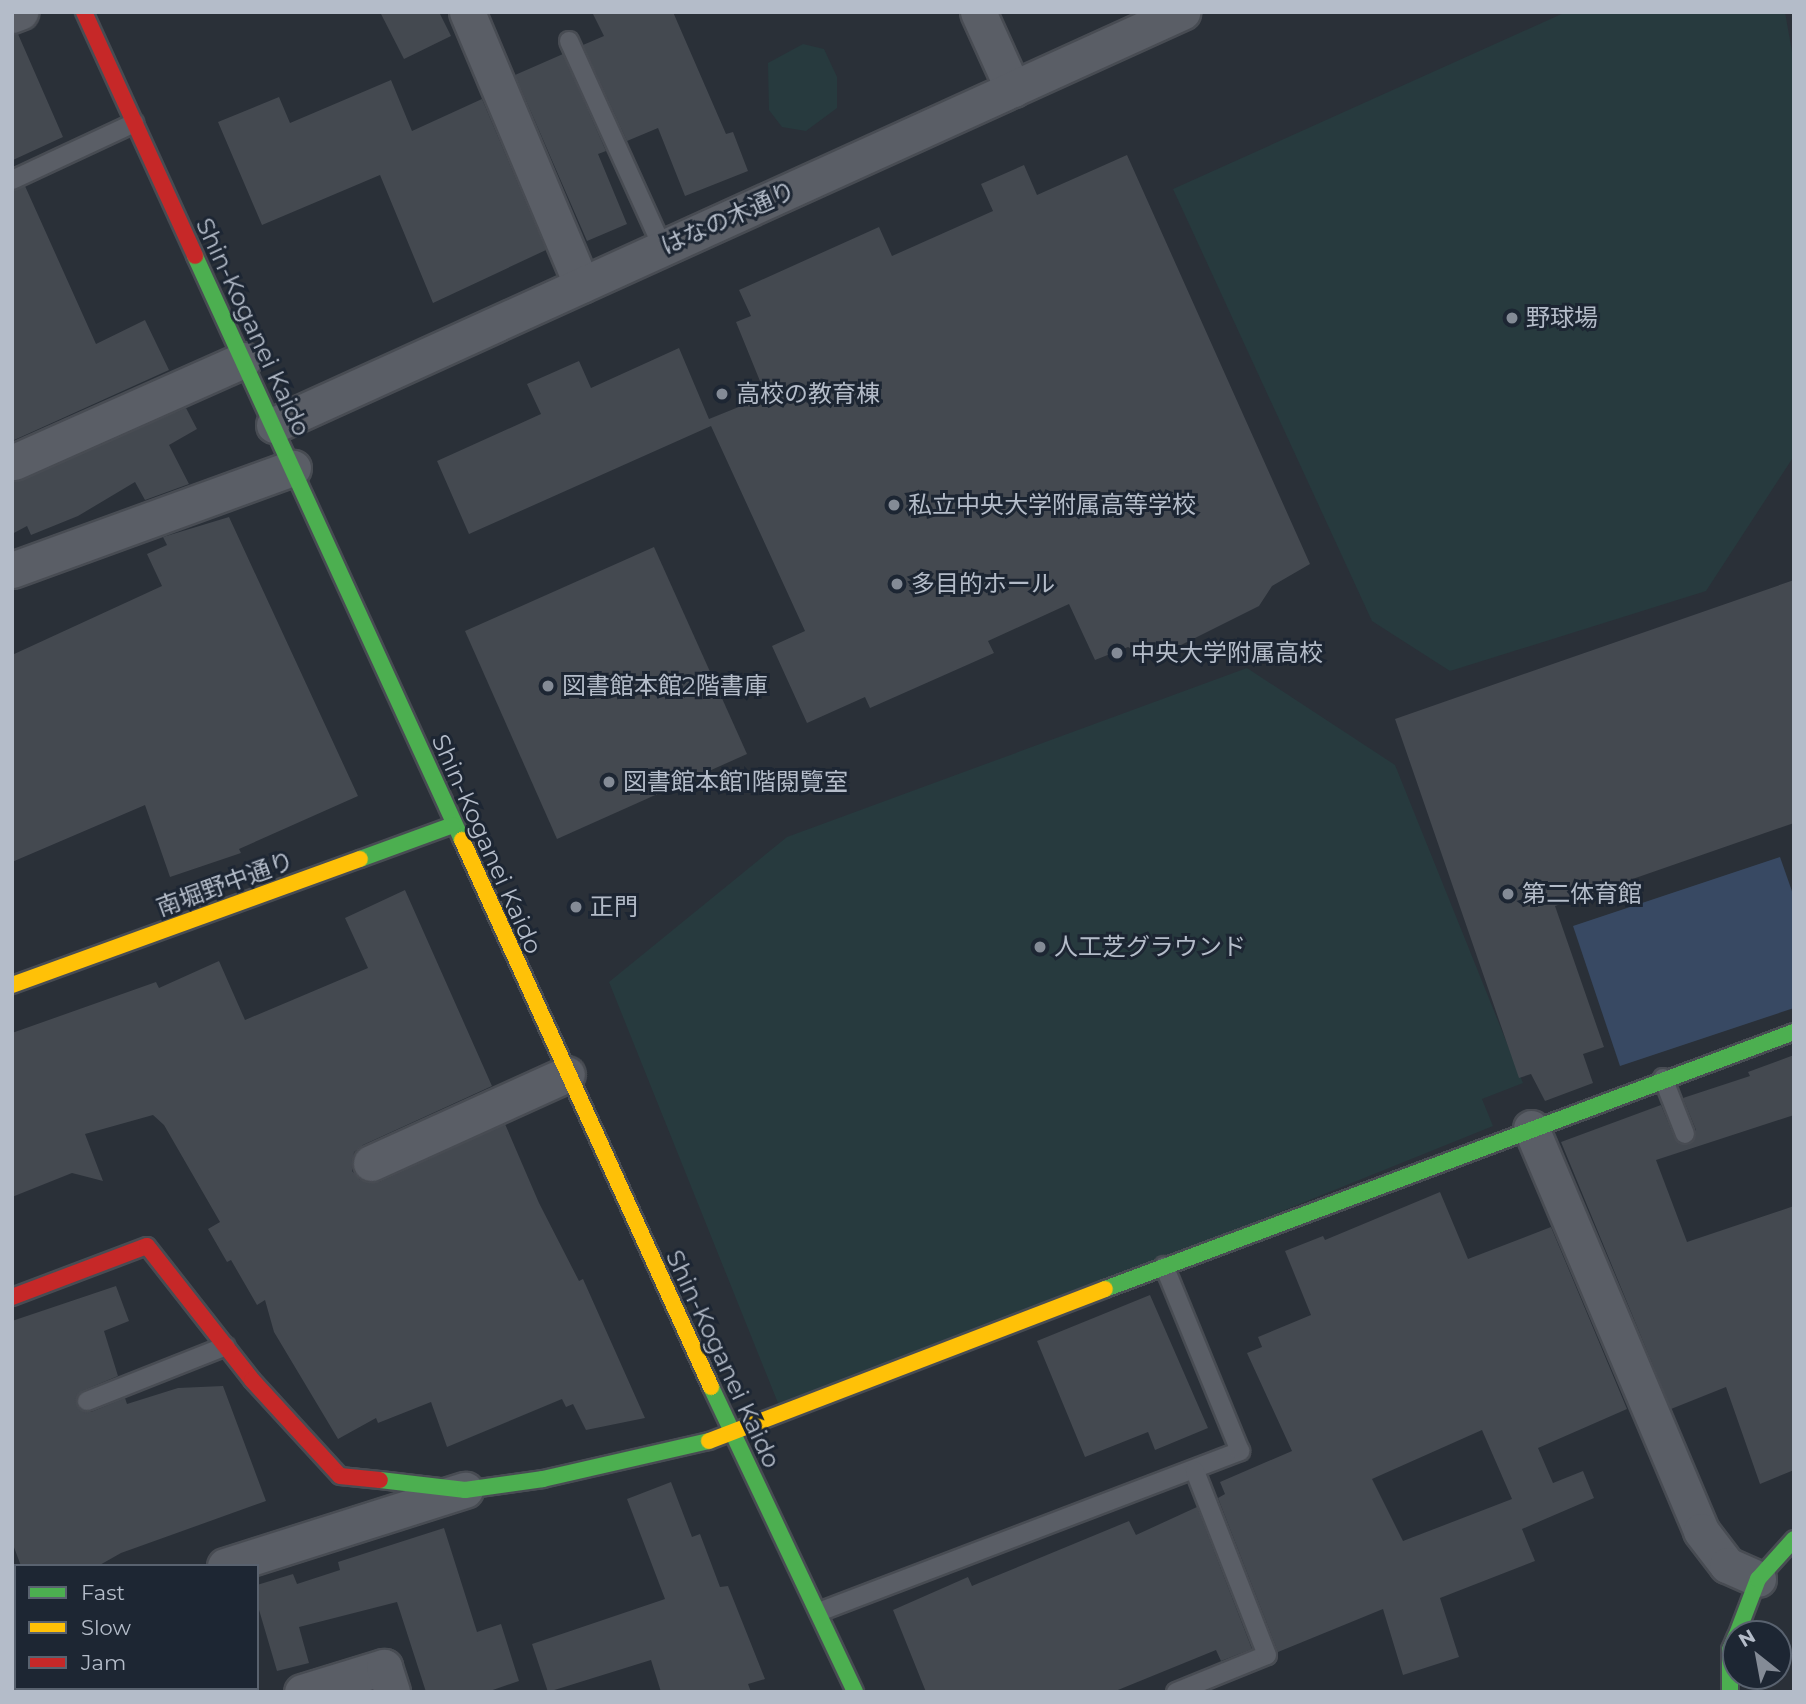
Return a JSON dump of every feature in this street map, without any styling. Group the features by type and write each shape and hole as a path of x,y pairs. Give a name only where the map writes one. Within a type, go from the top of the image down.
{"street":[{"path":"12,15 20,12"},
{"name":"Shin-Koganei Kaido","path":"84,12 567,1074 855,1692"},
{"path":"467,12 582,285"},
{"path":"978,12 1013,89"},
{"name":"はなの木通り","path":"274,425 1182,12"},
{"path":"14,462 243,360"},
{"path":"12,570 293,468"},
{"name":"南堀野中通り","path":"12,985 453,825"},
{"path":"231,1564 465,1490 596,1468 733,1435 1164,1266 1663,1078 1794,1032"},
{"path":"371,1163 567,1074"},
{"path":"1531,1128 1701,1531 1727,1565 1758,1579"},
{"path":"12,1297 147,1246 226,1346 340,1476 465,1490"},
{"path":"1742,1620 1758,1579 1794,1539"},
{"path":"302,1692 384,1667 392,1692"}],"lane":[{"path":"569,41 663,248"},
{"path":"12,180 134,123"},
{"path":"1663,1078 1685,1134"},
{"path":"819,1612 1195,1471 1241,1451 1164,1266"},
{"path":"88,1401 226,1346"},
{"path":"1175,1692 1267,1655 1195,1471"}],"green space":[{"path":"1566,12 1785,12 1794,63 1794,456 1706,591 1450,671 1372,621 1173,189"},
{"path":"803,44 824,49 837,77 837,108 806,131 782,127 769,110 768,63"},
{"path":"1247,668 1395,765 1523,1083 1482,1099 1493,1126 782,1413 609,982 787,837"}],"water":[{"path":"1780,857 1794,897 1794,1008 1620,1066 1573,926"}],"building":[{"path":"380,12 439,12 451,36 404,59"},
{"path":"592,12 673,12 726,134 733,132 748,171 685,196 658,128 627,141 583,45 604,36"},
{"path":"18,34 63,137 13,160 12,167 12,35"},
{"path":"563,54 606,151 598,154 627,224 587,241 515,75"},
{"path":"391,80 412,131 482,99 546,250 433,303 380,175 262,225 218,122 279,97 290,123"},
{"path":"1127,155 1310,564 1272,586 1259,606 1167,652 1148,657 1128,647 1095,660 1069,604 988,641 994,653 870,708 865,697 807,723 772,646 805,631 711,426 469,534 437,461 541,414 527,384 579,361 591,388 679,348 709,419 766,396 736,322 751,316 739,290 879,227 892,256 993,211 981,184 1024,165 1037,195"},
{"path":"25,186 96,344 145,320 169,370 12,441 12,191"},
{"path":"186,408 197,429 169,445 189,484 145,500 135,482 78,516 31,535 27,526 12,534 12,482"},
{"path":"229,517 358,796 239,849 241,853 170,877 145,805 12,862 12,655 162,586 147,554 167,545 163,537"},
{"path":"654,547 747,754 557,839 465,631"},
{"path":"1794,580 1794,823 1555,906 1604,1047 1583,1054 1593,1083 1545,1101 1531,1074 1519,1078 1395,719"},
{"path":"405,890 492,1086 363,1145 354,1152 352,1171 360,1180 379,1182 505,1124 539,1203 579,1281 583,1279 645,1418 586,1430 573,1404 566,1407 562,1399 447,1447 431,1402 378,1423 376,1418 338,1439 274,1332 265,1300 257,1305 231,1260 227,1262 208,1229 220,1222 164,1125 153,1115 85,1134 103,1181 72,1173 12,1197 12,1033 156,982 159,988 219,961 245,1020 368,968 345,918"},
{"path":"1794,1055 1794,1115 1656,1160 1687,1242 1794,1206 1794,1470 1760,1484 1726,1387 1671,1409 1561,1142 1661,1105 1675,1139 1688,1145 1696,1130 1683,1098 1750,1076 1748,1072"},
{"path":"1440,1192 1468,1259 1551,1227 1627,1409 1538,1448 1553,1483 1583,1471 1594,1498 1522,1529 1535,1561 1440,1598 1459,1657 1403,1675 1383,1609 1278,1652 1218,1498 1225,1494 1220,1482 1292,1451 1247,1353 1262,1347 1258,1337 1311,1315 1285,1251 1323,1236 1325,1240","holes":["1482,1430 1512,1499 1403,1541 1372,1479"]},
{"path":"116,1286 129,1321 104,1331 118,1376 82,1391 77,1406 91,1412 125,1398 127,1404 178,1388 223,1386 266,1501 121,1553 102,1564 20,1564 12,1542 12,1321"},
{"path":"1150,1295 1208,1428 1155,1450 1148,1432 1085,1457 1037,1341"},
{"path":"671,1482 692,1537 700,1534 720,1587 728,1586 765,1679 748,1684 751,1692 661,1692 651,1660 548,1692 532,1644 665,1599 627,1499"},
{"path":"1197,1507 1252,1649 1221,1661 1216,1650 1113,1692 926,1692 893,1610 968,1577 972,1586 1129,1521 1136,1535"},
{"path":"444,1528 477,1632 501,1624 519,1681 487,1692 426,1692 397,1602 299,1627 309,1663 277,1671 259,1610 259,1584 293,1574 297,1584 340,1570 338,1562"}],"traffic: fast":[{"path":"195,256 462,840"},
{"path":"360,859 453,825"},
{"path":"1105,1289 1794,1032"},
{"path":"711,1387 855,1692"},
{"path":"380,1480 465,1490 543,1479 709,1441"},
{"path":"1742,1620 1758,1579 1794,1539"}],"traffic: slow":[{"path":"462,840 711,1387"},
{"path":"12,985 360,859"},
{"path":"709,1441 1105,1289"}],"traffic: jam":[{"path":"84,12 195,256"},
{"path":"12,1297 147,1246 252,1380 340,1476 380,1480"}],"place":[{"name":"野球場","path":"1512,318"},
{"name":"高校の教育棟","path":"722,394"},
{"name":"私立中央大学附属高等学校","path":"894,505"},
{"name":"多目的ホール","path":"897,584"},
{"name":"中央大学附属高校","path":"1117,653"},
{"name":"図書館本館2階書庫","path":"548,686"},
{"name":"図書館本館1階閱覽室","path":"609,782"},
{"name":"第二体育館","path":"1508,894"},
{"name":"正門","path":"576,907"},
{"name":"人工芝グラウンド","path":"1040,947"}]}
